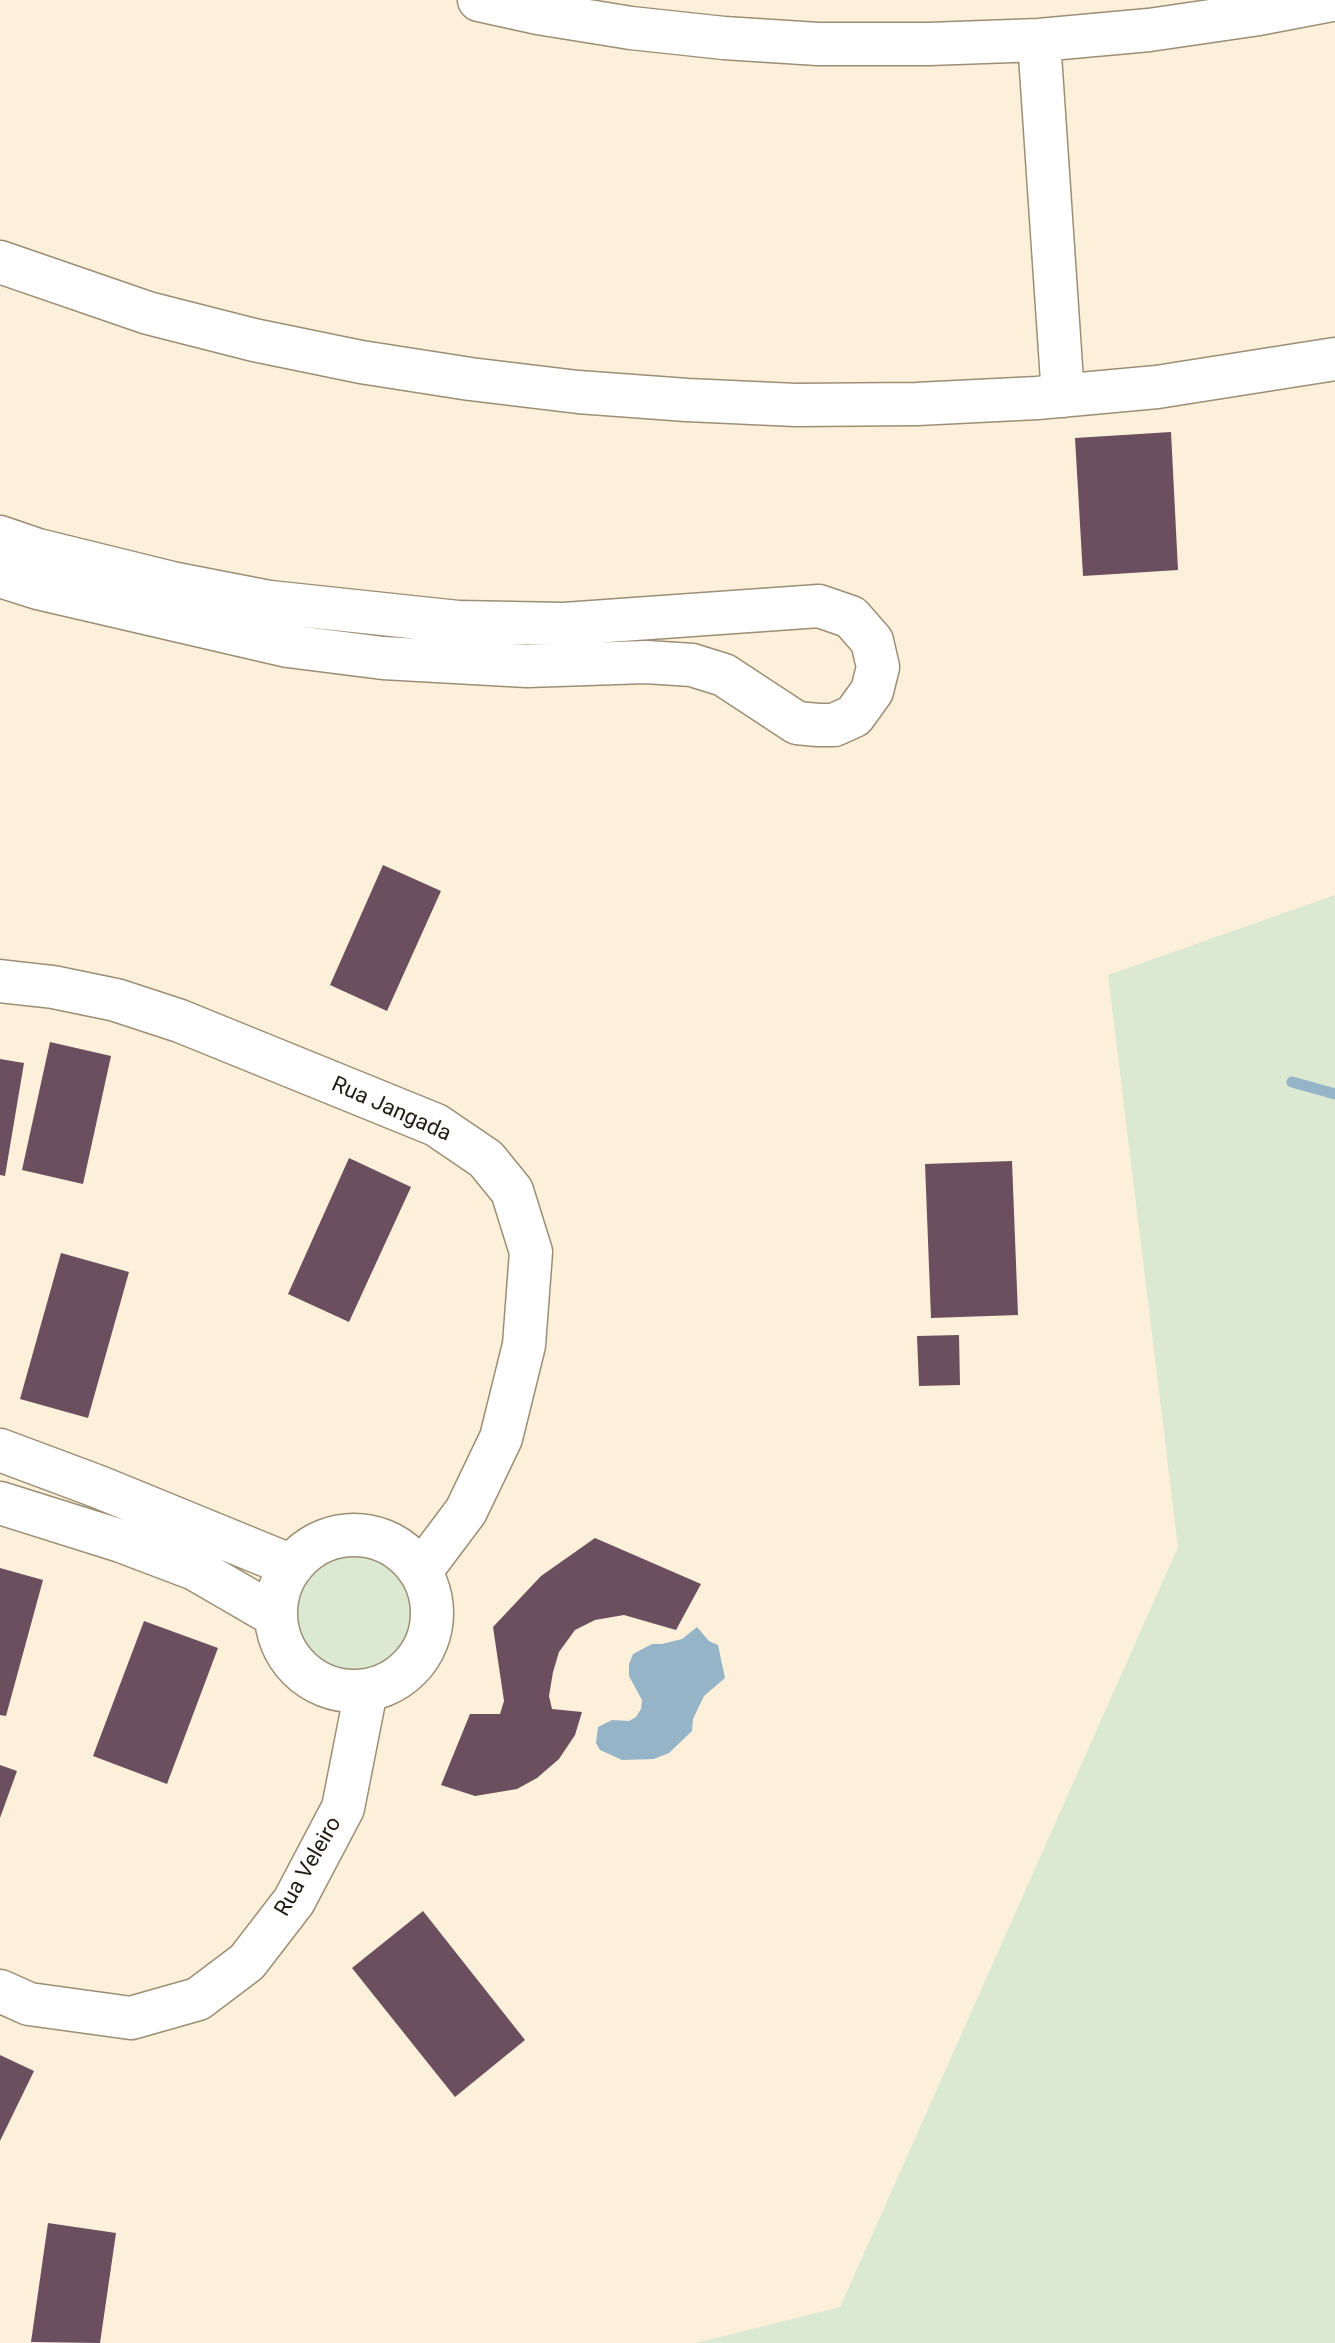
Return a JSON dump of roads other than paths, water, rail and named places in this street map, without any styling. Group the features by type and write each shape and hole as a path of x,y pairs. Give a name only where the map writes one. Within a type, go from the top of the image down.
{"street":[{"path":"479,0 631,28 818,44 1039,40 1149,30 1332,0"},
{"path":"1039,40 1063,396"},
{"path":"0,262 148,313 224,332 361,362 578,392 796,405 917,404 1063,396 1172,385 1335,359"},
{"path":"0,537 38,550 157,579 270,602 458,622 564,624 819,606 851,617 872,641 878,667 872,691 854,716 834,725 797,723 724,675 692,665 646,662 527,666 351,654 288,646 38,588 0,576"},
{"name":"Rua Jangada","path":"0,981 53,987 116,1000 180,1021 436,1125 486,1159 512,1191 531,1252 524,1345 501,1438 466,1511 421,1571"},
{"path":"0,1450 292,1566"},
{"path":"0,1503 121,1541 195,1569 276,1616"},
{"path":"358,1534 382,1540 404,1552 421,1571 431,1595 432,1620 426,1645 412,1667 391,1683 366,1691 339,1691 315,1681 295,1664 282,1641 276,1616 280,1589 292,1566 310,1549 332,1538 358,1534"},
{"name":"Rua Veleiro","path":"0,1991 29,2004 131,2018 198,1999 247,1962 294,1901 343,1808 366,1691"}],"water":[{"path":"697,1627 709,1641 718,1645 725,1678 704,1696 693,1719 692,1731 669,1753 654,1759 622,1760 600,1750 596,1743 598,1727 612,1720 629,1721 641,1709 642,1700 629,1676 633,1654 652,1644 682,1639"}],"waterway":[{"path":"1292,1082 1335,1094"}]}
